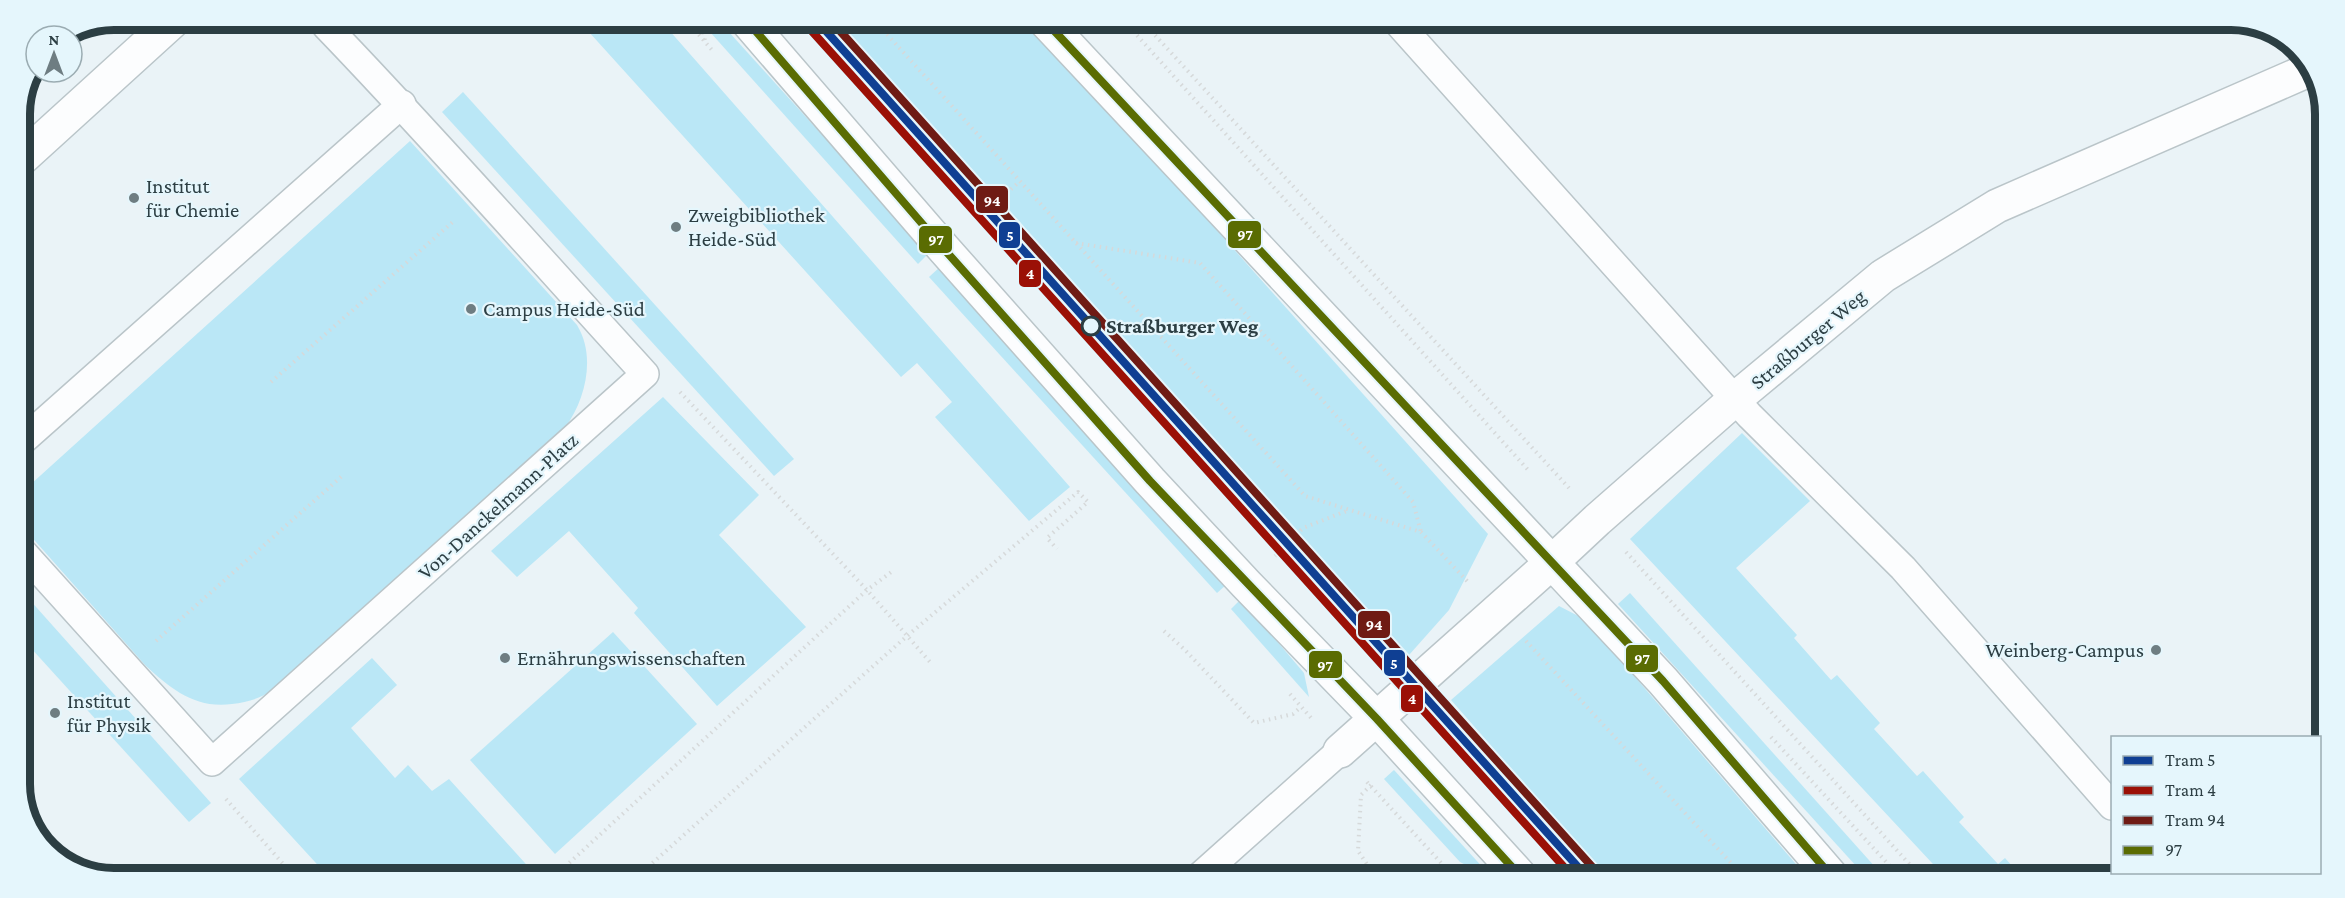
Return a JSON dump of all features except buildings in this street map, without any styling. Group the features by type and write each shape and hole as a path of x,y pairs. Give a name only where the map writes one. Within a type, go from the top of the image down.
{"main road":[{"path":"30,151 163,30"},
{"path":"755,30 944,249 1150,480 1246,585 1377,718 1513,868"},
{"path":"1053,30 1663,681 1824,868"},
{"name":"Straßburger Weg","path":"1377,718 1597,519 1735,399 1883,276 1997,206 2304,72"},
{"path":"1340,751 1377,718"}],"lane":[{"path":"330,30 402,104 482,196 645,374"},
{"path":"1405,30 1735,399 1903,568 2111,805"},
{"path":"30,434 402,104"},
{"name":"Von-Danckelmann-Platz","path":"213,762 645,374"},
{"path":"30,560 213,762"},
{"path":"1209,868 1340,751"}],"path":[{"path":"695,30 705,42 703,30"},
{"path":"883,30 1305,496 1421,532 1498,610 1736,868"},
{"path":"1132,30 1536,479"},
{"path":"1150,30 1913,868"},
{"path":"993,204 1019,182"},
{"path":"271,382 482,196"},
{"path":"1075,243 1200,263 1413,502 1421,532"},
{"path":"645,374 676,388 867,590 930,662"},
{"path":"126,667 342,476"},
{"path":"647,868 907,636 1078,492 1088,502 1047,538 1057,549"},
{"path":"1293,537 1303,528 1349,510"},
{"path":"563,868 867,590 894,570"},
{"path":"1164,631 1254,723 1293,714 1301,707"},
{"path":"1766,731 1891,868"},
{"path":"1340,751 1446,868"},
{"path":"213,762 228,802 287,868"},
{"path":"1370,868 1358,851 1361,795 1371,785"}],"shaded area":[{"path":"587,30 669,30 1070,487 1029,521 935,417 952,402 917,363 901,377"},
{"path":"710,30 727,30 929,253 918,264"},
{"path":"843,30 1038,30 1488,534 1449,610 1409,655 1293,537 993,204"},
{"path":"463,92 794,459 774,476 442,112"},
{"path":"410,141 577,325 583,337 586,350 586,377 578,404 565,428 272,690 253,700 219,705 195,700 164,682 145,665 30,535 30,485"},
{"path":"941,266 1227,584 1217,593 929,277"},
{"path":"663,397 759,495 719,535 806,627 717,706 634,613 638,608 569,531 517,577 491,551"},
{"path":"1742,433 1810,501 1736,568 1797,635 1794,638 1831,680 1837,675 1880,723 1874,729 1917,776 1923,771 1964,817 1959,822 1998,864 2005,858 2014,868 1937,868 1630,539"},
{"path":"1630,593 1876,868 1858,868 1618,604"},
{"path":"1241,599 1304,673 1309,697 1231,609"},
{"path":"30,600 211,803 189,822 30,647"},
{"path":"1559,606 1586,620 1799,868 1598,868 1451,700"},
{"path":"613,632 697,724 555,854 470,760"},
{"path":"372,658 397,685 351,728 395,778 408,765 432,791 449,779 529,868 321,868 239,779"},
{"path":"1394,770 1483,868 1472,868 1460,862 1384,779"}],"tram line":[{"name":"4","path":"811,30 1565,868"},
{"name":"5","path":"825,30 1579,868"},
{"name":"94","path":"839,30 1593,868"}],"transit line":[{"name":"97","path":"755,30 944,249 1150,481 1377,719 1513,868"},
{"name":"97","path":"1053,30 1663,681 1824,868"}],"place":[{"name":"Institut für Chemie","path":"134,198"},
{"name":"Zweigbibliothek Heide-Süd","path":"676,227"},
{"name":"Campus Heide-Süd","path":"471,309"},
{"name":"Straßburger Weg","path":"1091,326"},
{"name":"Weinberg-Campus","path":"2156,650"},
{"name":"Ernährungswissenschaften","path":"505,658"},
{"name":"Institut für Physik","path":"55,713"}]}
